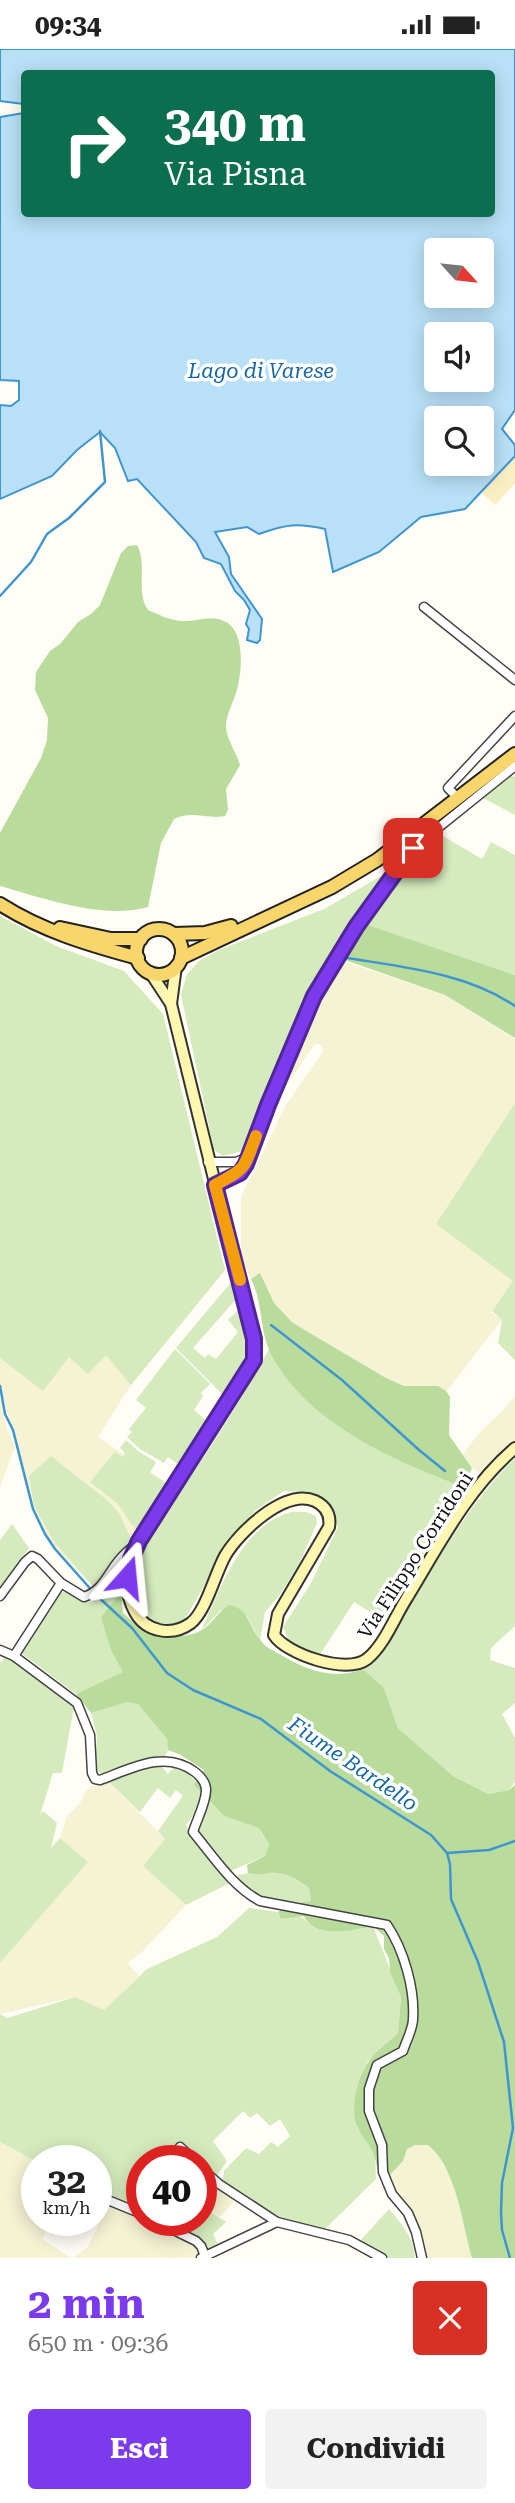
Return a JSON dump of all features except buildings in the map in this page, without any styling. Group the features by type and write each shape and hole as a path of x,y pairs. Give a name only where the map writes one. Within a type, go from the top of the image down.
{"main road":[{"path":"278,911 205,933 174,934 156,929 141,939 137,948 138,958 142,967 150,972 164,974 179,962 278,911 332,887 377,860 515,754"},
{"path":"0,904 79,942 138,958"},
{"path":"36,923 111,939 141,939"},
{"path":"174,934 181,945 179,962"}],"street":[{"path":"424,607 515,680"},
{"path":"459,799 448,788 515,716"},
{"path":"215,1185 240,1173 314,996 356,927 413,848 515,767"},
{"name":"Via Filippo Corridoni","path":"171,1004 179,962"},
{"name":"Via Filippo Corridoni","path":"150,972 171,1004 184,1051 208,1162 254,1339 254,1360 139,1541 127,1577 131,1602 138,1616 146,1626 159,1630 173,1630 193,1621 225,1556 248,1528 273,1509 291,1500 307,1499 318,1502 327,1510 329,1527 278,1614 274,1635 285,1645 340,1666 358,1663 369,1656 474,1492 515,1448"},
{"path":"208,1162 236,1162 248,1157"},
{"path":"0,1596 24,1562 32,1556 61,1583 84,1597 90,1595 139,1541"},
{"path":"14,1656 61,1583"},
{"path":"0,1650 14,1656 77,1703 90,1735 92,1773 95,1779 100,1780 156,1760 179,1764 200,1776 206,1785 206,1793 193,1832 234,1882 250,1896 260,1901 387,1925 398,1941 411,1987 414,2021 403,2051 377,2065 369,2089 369,2111 382,2145 383,2172 392,2194 408,2213 422,2258"},
{"path":"217,2182 277,2222 349,2240 383,2258"},
{"path":"186,2236 201,2246 203,2257 277,2222"}],"shaded area":[{"path":"340,960 445,995 515,1039 515,1103 436,1224 514,1281 491,1312 502,1320 446,1392 438,1388 404,1386 386,1378 293,1323 274,1303 260,1274 251,1279 241,1257 241,1197 286,1105 324,1050 319,1044 314,1045 283,1091 280,1088"},
{"path":"0,1195 225,1270 131,1385 98,1437 167,1483 105,1576 93,1586 55,1549 33,1509 0,1386"},
{"path":"515,1396 515,1441 481,1474 472,1468 463,1454"},
{"path":"0,1397 7,1429 15,1446 0,1488"},
{"path":"108,1781 165,1839 143,1866 186,1905 142,1952 128,1963 139,1976 104,2010 75,1997 0,2014 0,1963 88,1862 60,1838 66,1818 80,1803 87,1789"},
{"path":"0,2142 21,2153 21,2236 44,2236 42,2239 71,2258 0,2258"},
{"path":"415,2145 428,2145 439,2154 442,2164 451,2176 473,2258 425,2258 410,2211 396,2192 390,2175 403,2161 406,2149"},
{"path":"217,2185 234,2201 220,2217 217,2215"},
{"path":"112,2203 126,2210 126,2236 182,2236 194,2243 205,2256 72,2258 88,2247 93,2236 112,2236"}],"green space":[{"path":"137,545 142,561 142,595 148,610 179,621 210,618 221,620 232,627 237,635 241,655 240,675 226,729 240,765 226,789 228,810 225,816 188,815 174,819 161,843 148,907 112,911 93,909 0,886 0,833 41,758 47,740 48,718 35,690 36,672 50,651 60,644 78,622 100,605 121,553 128,546"},
{"path":"511,775 515,777 515,815 483,798"},
{"path":"438,833 482,859 491,842 515,855 515,975 365,924 414,855"},
{"path":"381,876 386,879 305,1003 250,1139 242,1151 223,1156 214,1150 181,995 187,974 199,961 219,950 324,909"},
{"path":"0,916 56,946 124,971 163,1014 225,1270 131,1385 106,1355 88,1374 69,1357 43,1391 0,1358"},
{"path":"365,924 515,975 515,1038 445,995 342,959"},
{"path":"515,1103 515,1360 498,1343 502,1320 492,1311 513,1281 436,1224"},
{"path":"260,1273 274,1303 293,1323 404,1386 438,1386 446,1391 450,1397 449,1435 472,1468 465,1483 455,1484 376,1449 326,1417 304,1398 285,1376 270,1352 251,1279"},
{"path":"233,1280 237,1298 193,1348 205,1358 208,1354 216,1359 238,1332 228,1320 239,1309 247,1344 247,1358 224,1396 176,1348"},
{"path":"175,1349 210,1384 201,1393 203,1396 194,1410 209,1423 181,1463 168,1457 164,1463 140,1449 127,1437 132,1432 129,1429 146,1408 136,1400"},
{"path":"269,1349 304,1395 350,1432 402,1461 455,1484 419,1564 385,1621 354,1602 319,1656 291,1646 283,1627 311,1583 338,1527 332,1513 320,1500 304,1492 284,1491 256,1510 227,1547 183,1622 166,1626 152,1623 141,1615 134,1598 135,1569 141,1552 222,1429"},
{"path":"126,1440 156,1462 150,1473 169,1485 137,1529 118,1504 90,1482 115,1452 123,1457 125,1453 120,1448"},
{"path":"51,1456 107,1500 119,1513 131,1539 93,1586 54,1542 34,1505 29,1476"},
{"path":"515,1458 515,1626 491,1648 490,1660 515,1668 515,1703 502,1714 515,1738 515,1782 509,1790 488,1794 453,1776 398,1728 384,1688 363,1669 388,1640 443,1551 488,1487"},
{"path":"291,1512 306,1512 316,1516 317,1523 299,1564 279,1596 265,1612 260,1640 247,1616 221,1610 201,1631 225,1578 246,1544 274,1519"},
{"path":"12,1524 29,1548 0,1588 0,1540"},
{"path":"126,1558 121,1592 101,1617 124,1672 76,1694 21,1653 56,1596 67,1590 84,1602 91,1602 111,1583 115,1572"},
{"path":"121,1592 123,1613 139,1627 152,1633 175,1637 199,1632 229,1605 245,1614 266,1646 292,1661 312,1670 332,1674 363,1669 384,1688 398,1728 453,1776 488,1794 509,1790 515,1785 515,2258 472,2258 452,2181 438,2155 428,2145 415,2145 407,2149 403,2161 390,2175 377,2167 372,2149 355,2121 355,2096 363,2071 377,2052 398,2033 401,1997 390,1972 389,1958 384,1949 384,1936 373,1926 329,1931 314,1927 303,1916 281,1919 278,1912 290,1904 311,1901 309,1888 294,1878 281,1874 248,1873 247,1865 265,1856 269,1844 259,1828 224,1816 194,1785 204,1770 168,1750 167,1739 138,1704 127,1702 91,1713 76,1694 123,1672 111,1650 101,1617"},
{"path":"6,1657 42,1678 74,1707 62,1773 53,1773 40,1815 43,1811 57,1823 51,1848 60,1838 88,1862 0,1963 0,1663"},
{"path":"127,1701 138,1704 167,1739 168,1750 165,1756 104,1775 95,1770 97,1736 91,1713"},
{"path":"159,1763 168,1774 175,1765 187,1771 201,1787 198,1809 186,1825 193,1838 229,1880 228,1884 186,1905 143,1866 165,1839 158,1831 183,1796 176,1790 170,1798 158,1788 140,1812 108,1781"},
{"path":"208,1800 224,1816 259,1828 269,1844 265,1856 228,1872 198,1833 197,1825"},
{"path":"277,1873 289,1876 309,1888 311,1901 290,1903 264,1898 239,1882 238,1875"},
{"path":"249,1908 278,1912 281,1919 300,1916 315,1928 356,1930 373,1926 401,1997 398,2033 367,2062 357,2127 375,2151 376,2179 324,2230 276,2217 223,2181 224,2171 246,2148 259,2154 271,2142 278,2147 290,2136 280,2119 270,2126 257,2113 250,2118 243,2111 213,2141 216,2145 182,2145 179,2142 179,2145 126,2145 126,2202 112,2196 112,2145 21,2145 21,2153 0,2142 0,2014 7,2018 75,1997 104,2010 147,1969 217,1937"},
{"path":"217,2147 227,2161 217,2176"},
{"path":"389,2209 410,2238 415,2258 387,2258 360,2241"},
{"path":"217,2216 226,2222 217,2230"},
{"path":"195,2236 214,2236 218,2245 206,2252 199,2238"}],"sand":[{"path":"515,456 515,483 495,505 481,492"}],"water":[{"name":"Lago di Varese","path":"0,49 515,49 515,410 502,429 515,445 515,456 465,509 421,517 379,552 333,572 325,529 292,525 259,534 247,527 215,532 229,557 231,574 262,619 260,640 257,643 247,640 249,629 246,624 250,610 235,591 221,564 204,558 196,542 137,479 128,481 115,448 100,432 77,450 52,476 0,499 0,405 11,406 19,400 19,381 0,380 0,117 21,114 21,217 495,217 495,70 21,70 21,104 0,101"}],"waterway":[{"name":"Fiume Bardello","path":"0,596 31,562 47,534 69,518 105,482 100,431"},
{"path":"342,957 454,978 475,985 515,1006"},
{"path":"271,1325 342,1380 445,1471"},
{"name":"Fiume Bardello","path":"0,1386 5,1414 13,1430 33,1509 45,1534 95,1594 132,1628 167,1673 193,1690 261,1719 330,1771 431,1835 447,1853 451,1899 478,1962 504,2042 513,2128 502,2183 501,2212 502,2230 510,2258"},
{"path":"447,1853 489,1850 515,1841"}],"slow traffic":[{"path":"240,1280 215,1185 240,1173 256,1136"}],"route":[{"path":"127,1577 139,1541 254,1360 254,1339 215,1185 240,1173 246,1164 314,996 356,927 413,848"}]}
